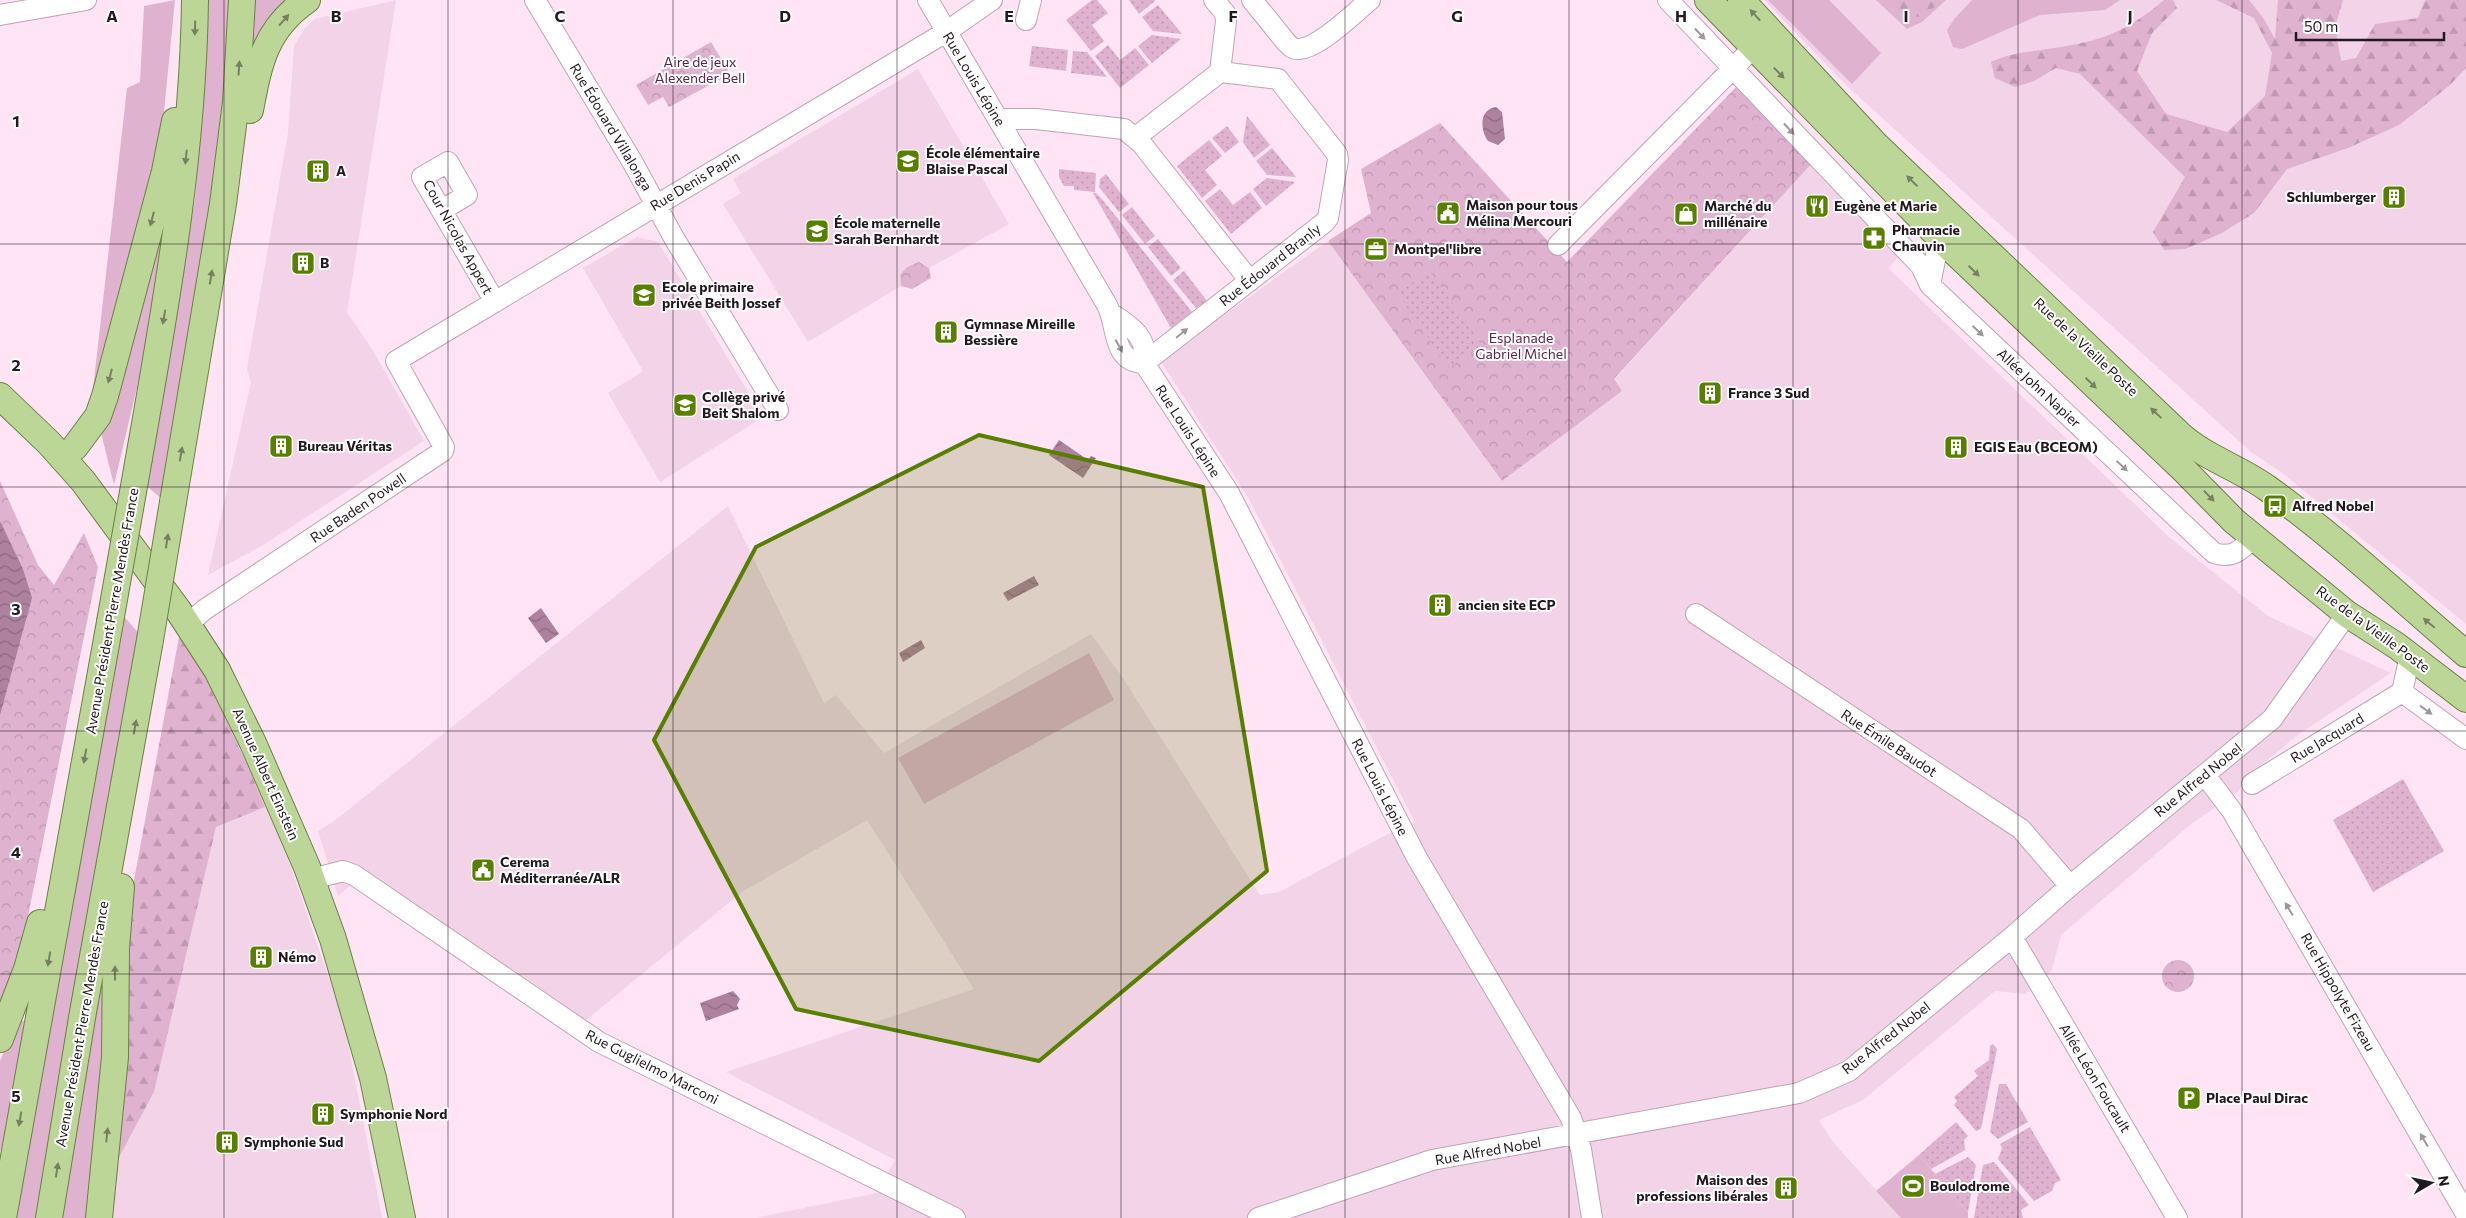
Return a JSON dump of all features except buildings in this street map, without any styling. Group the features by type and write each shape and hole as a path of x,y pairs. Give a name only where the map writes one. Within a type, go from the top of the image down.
{"main road":[{"name":"Avenue Président Pierre Mendès France","path":"3,1218 166,306 182,196 194,56 195,0"},
{"name":"Avenue Président Pierre Mendès France","path":"49,1218 150,640 223,204 236,102 242,0"},
{"path":"223,204 238,190 259,63 280,23 307,0"},
{"name":"Rue de la Vieille Poste","path":"1708,0 1848,142 1943,242 2253,537 2347,614 2410,656 2466,699"},
{"name":"Rue de la Vieille Poste","path":"1741,0 1877,146 2180,435 2205,454 2266,488 2373,572 2466,654"},
{"path":"69,452 98,416 105,396 165,172 177,114 181,72 194,56"},
{"name":"Avenue Albert Einstein","path":"0,396 69,452 109,515 188,624 218,670 253,743 312,879 340,962 365,1046 402,1218"},
{"path":"99,1218 115,1057 116,948 123,863 113,844"},
{"path":"0,1039 27,970 46,902 60,894"}],"street":[{"path":"0,15 86,0"},
{"name":"Rue Édouard Villalonga","path":"535,0 656,204 674,238 778,410"},
{"name":"Rue Louis Lépine","path":"928,0 1112,314 1135,329 1146,354 1144,364 1229,494 1416,858 1572,1118 1581,1149 1592,1218"},
{"name":"Rue Denis Papin","path":"396,361 946,32 992,0"},
{"path":"1026,20 1030,0"},
{"path":"1136,137 1220,72 1226,21 1225,14 1214,0"},
{"path":"1252,0 1291,48 1298,49 1322,38 1370,0"},
{"path":"1668,0 1921,266 1930,285"},
{"path":"1558,245 1754,47"},
{"name":"Rue Édouard Branly","path":"1144,364 1326,222 1338,160 1337,154 1278,79 1220,72"},
{"path":"998,119 1036,118 1124,129 1136,137 1250,281"},
{"path":"1825,166 1848,142"},
{"name":"Cour Nicolas Appert","path":"442,210 467,195 448,162 422,177 494,302"},
{"path":"1930,285 1937,250 1943,242"},
{"name":"Allée John Napier","path":"1930,285 2214,553 2228,556 2253,537"},
{"name":"Rue Baden Powell","path":"188,624 204,610 444,451 444,447 396,361"},
{"name":"Rue Émile Baudot","path":"1696,614 2021,829 2070,886"},
{"name":"Rue Alfred Nobel","path":"1258,1218 1432,1160 1799,1093 1849,1071 2272,719 2347,614"},
{"path":"2410,656 2402,692 2466,739"},
{"name":"Rue Jacquard","path":"2252,784 2402,692"},
{"name":"Rue Hippolyte Fizeau","path":"2205,775 2232,812 2466,1213 2454,1218"},
{"name":"Rue Guglielmo Marconi","path":"312,879 343,871 354,875 599,1042 955,1218"},
{"name":"Allée Léon Foucault","path":"2012,937 2177,1218"}],"highlighted area":[{"path":"979,435 1203,487 1267,871 1039,1061 796,1009 654,740 756,547"}],"shaded area":[{"path":"396,0 347,312 372,349 424,441 265,544 208,575 251,382 247,369 288,133 294,46 305,28 315,19"},
{"path":"1764,0 2466,0 2466,624 2280,471 2251,452 1848,87"},
{"path":"918,69 1009,224 929,268 919,262 900,275 901,286 808,342 723,204 741,193 733,179"},
{"path":"1814,161 1901,254 1888,268 2169,537 2268,616 2391,673 2295,737 2243,781 2239,791 2191,824 2061,935 2052,970 2025,994 1995,991 1863,1100 1819,1120 1832,1141 1901,1218 755,1218 877,1193 895,1160 726,1072 974,989 867,820 742,892 570,1033 351,885 338,896 318,831 333,822 728,506 824,703 836,695 884,753 1091,634 1123,678 1260,895 1279,892 1386,835 1415,822 1248,497 1160,360 1328,241 1502,481 1622,391 1614,380"},
{"name":"Collège privé Beit Shalom","path":"637,237 658,242 763,417 660,482 608,393 643,371 583,268"},
{"path":"265,807 286,853 344,1023 382,1218 109,1218 117,1161 154,1092 216,827"}],"green space":[{"path":"175,0 162,132 92,398 127,88 140,82 144,6"},
{"path":"208,0 232,0 232,21 210,215 162,499 144,484 195,198 206,69"},
{"path":"254,0 287,0 267,20 252,55"},
{"path":"1092,0 1097,0 1108,13 1092,25 1104,41 1091,51 1066,20"},
{"path":"1129,0 1155,0 1155,1 1139,14"},
{"path":"1768,0 1829,0 1881,53 1852,84"},
{"path":"1876,0 1946,0 1922,22 1907,29"},
{"path":"1896,0 1945,0 1920,17 1897,13"},
{"path":"1972,0 2120,0 2105,10 2040,15 1962,49 1953,47 1947,30 1955,18"},
{"path":"2164,0 2173,0 2177,8 2152,33 2137,71 2166,114 2227,132 2265,96 2272,53 2254,18 2216,0 2249,0 2264,19 2275,39 2278,0 2343,0 2335,27 2341,61 2356,58 2375,24 2418,18 2425,0 2466,0 2466,68 2449,86 2399,125 2348,148 2287,169 2254,213 2222,233 2185,249 2164,250 2153,232 2185,177 2080,74 2056,68 2034,81 2015,87 1995,78 1991,62 2014,54 2071,45 2100,38 2138,20"},
{"path":"1158,5 1182,34 1153,31 1142,17"},
{"path":"1152,35 1181,39 1152,63 1138,46"},
{"name":"Aire de jeux Alexender Bell","path":"711,42 730,74 669,107 663,97 648,105 636,85"},
{"path":"1108,45 1120,60 1135,48 1149,65 1120,88 1095,56"},
{"path":"1032,46 1068,50 1066,71 1029,66"},
{"path":"1073,51 1087,52 1107,77 1071,73"},
{"name":"Esplanade Gabriel Michel","path":"1740,83 1814,161 1614,379 1622,391 1502,481 1328,241 1371,213 1361,169 1440,123 1567,262"},
{"path":"1247,116 1270,145 1254,158 1243,142"},
{"path":"1227,126 1239,142 1225,153 1212,138"},
{"path":"1209,140 1222,156 1205,170 1217,185 1202,198 1177,166"},
{"path":"1272,148 1296,177 1267,175 1256,161"},
{"path":"1059,169 1096,173 1095,192 1074,190 1074,186 1064,186 1059,177"},
{"path":"1106,174 1129,204 1119,212 1099,187 1100,179"},
{"path":"1267,178 1295,182 1266,206 1253,189"},
{"path":"172,182 154,315 114,485 100,429"},
{"path":"1220,189 1233,205 1250,192 1262,208 1231,234 1205,201"},
{"path":"1093,193 1096,193 1102,199 1192,312 1171,328"},
{"path":"1132,207 1155,236 1145,244 1122,215"},
{"path":"1158,239 1181,268 1171,276 1148,247"},
{"path":"919,262 929,268 931,278 912,289 901,286 900,275 907,267"},
{"path":"1184,271 1207,301 1196,308 1173,280"},
{"path":"1430,271 1482,346 1449,368 1397,293"},
{"path":"0,481 38,565 54,585 84,533 98,567 23,941 0,1006"},
{"path":"122,614 141,636 37,1218 13,1218"},
{"path":"181,626 245,760 265,807 216,827 154,1092 117,1161 127,918"},
{"path":"1089,653 1114,700 924,804 898,758"},
{"path":"2403,779 2444,851 2373,892 2333,820"},
{"path":"2178,960 2184,961 2189,965 2193,970 2193,982 2189,987 2184,991 2178,992 2172,991 2167,987 2163,982 2162,976 2163,970 2167,965 2172,961"},
{"path":"101,973 106,974 106,1047 91,1218 59,1218"},
{"path":"17,1019 26,1022 7,1125 0,1152 0,1061"},
{"path":"1993,1044 1997,1049 1981,1129 1976,1131 1954,1105 1957,1101 1954,1097 1978,1076 1974,1071 1989,1060 1990,1046"},
{"path":"1999,1084 2006,1084 2028,1122 1998,1139 1990,1132"},
{"path":"1956,1122 1968,1136 1964,1140 1965,1150 1931,1169 1919,1155"},
{"path":"2030,1127 2061,1180 2055,1183 2052,1191 2034,1201 1998,1159 2002,1148 2000,1144"},
{"name":"Boulodrome","path":"1919,1155 1968,1212 1968,1218 1901,1218 1876,1191"},
{"path":"1968,1157 1976,1165 1968,1212 1935,1174"},
{"path":"1994,1162 2029,1205 2021,1210 2023,1218 1974,1218 1983,1165"}],"water":[{"path":"1496,107 1502,112 1505,139 1498,145 1488,141 1483,131 1483,121 1486,112"},
{"path":"1059,440 1088,460 1091,456 1096,458 1083,478 1049,455"},
{"path":"0,521 23,569 32,598 0,715"},
{"path":"1034,576 1039,585 1008,601 1003,593"},
{"path":"541,608 559,634 546,643 528,618"},
{"path":"921,640 925,648 903,662 899,653"},
{"path":"733,991 740,999 737,1005 739,1009 706,1021 700,1003"}],"place":[{"name":"École élémentaire Blaise Pascal","path":"908,161"},
{"name":"A","path":"318,171"},
{"name":"Schlumberger","path":"2394,197"},
{"name":"Eugène et Marie","path":"1817,206"},
{"name":"Maison pour tous Mélina Mercouri","path":"1448,213"},
{"name":"Marché du millénaire","path":"1686,214"},
{"name":"École maternelle Sarah Bernhardt","path":"817,231"},
{"name":"Pharmacie Chauvin","path":"1874,238"},
{"name":"Montpel'libre","path":"1376,249"},
{"name":"B","path":"303,263"},
{"name":"Ecole primaire privée Beith Jossef","path":"644,295"},
{"name":"Gymnase Mireille Bessière","path":"946,332"},
{"name":"France 3 Sud","path":"1710,393"},
{"name":"Collège privé Beit Shalom","path":"685,405"},
{"name":"Bureau Véritas","path":"281,446"},
{"name":"EGIS Eau (BCEOM)","path":"1956,447"},
{"name":"Alfred Nobel","path":"2275,506"},
{"name":"ancien site ECP","path":"1440,605"},
{"name":"Cerema Méditerranée/ALR","path":"483,870"},
{"name":"Némo","path":"261,957"},
{"name":"Place Paul Dirac","path":"2189,1098"},
{"name":"Symphonie Nord","path":"323,1114"},
{"name":"Symphonie Sud","path":"227,1142"},
{"name":"Boulodrome","path":"1913,1186"},
{"name":"Maison des professions libérales","path":"1786,1188"}]}
